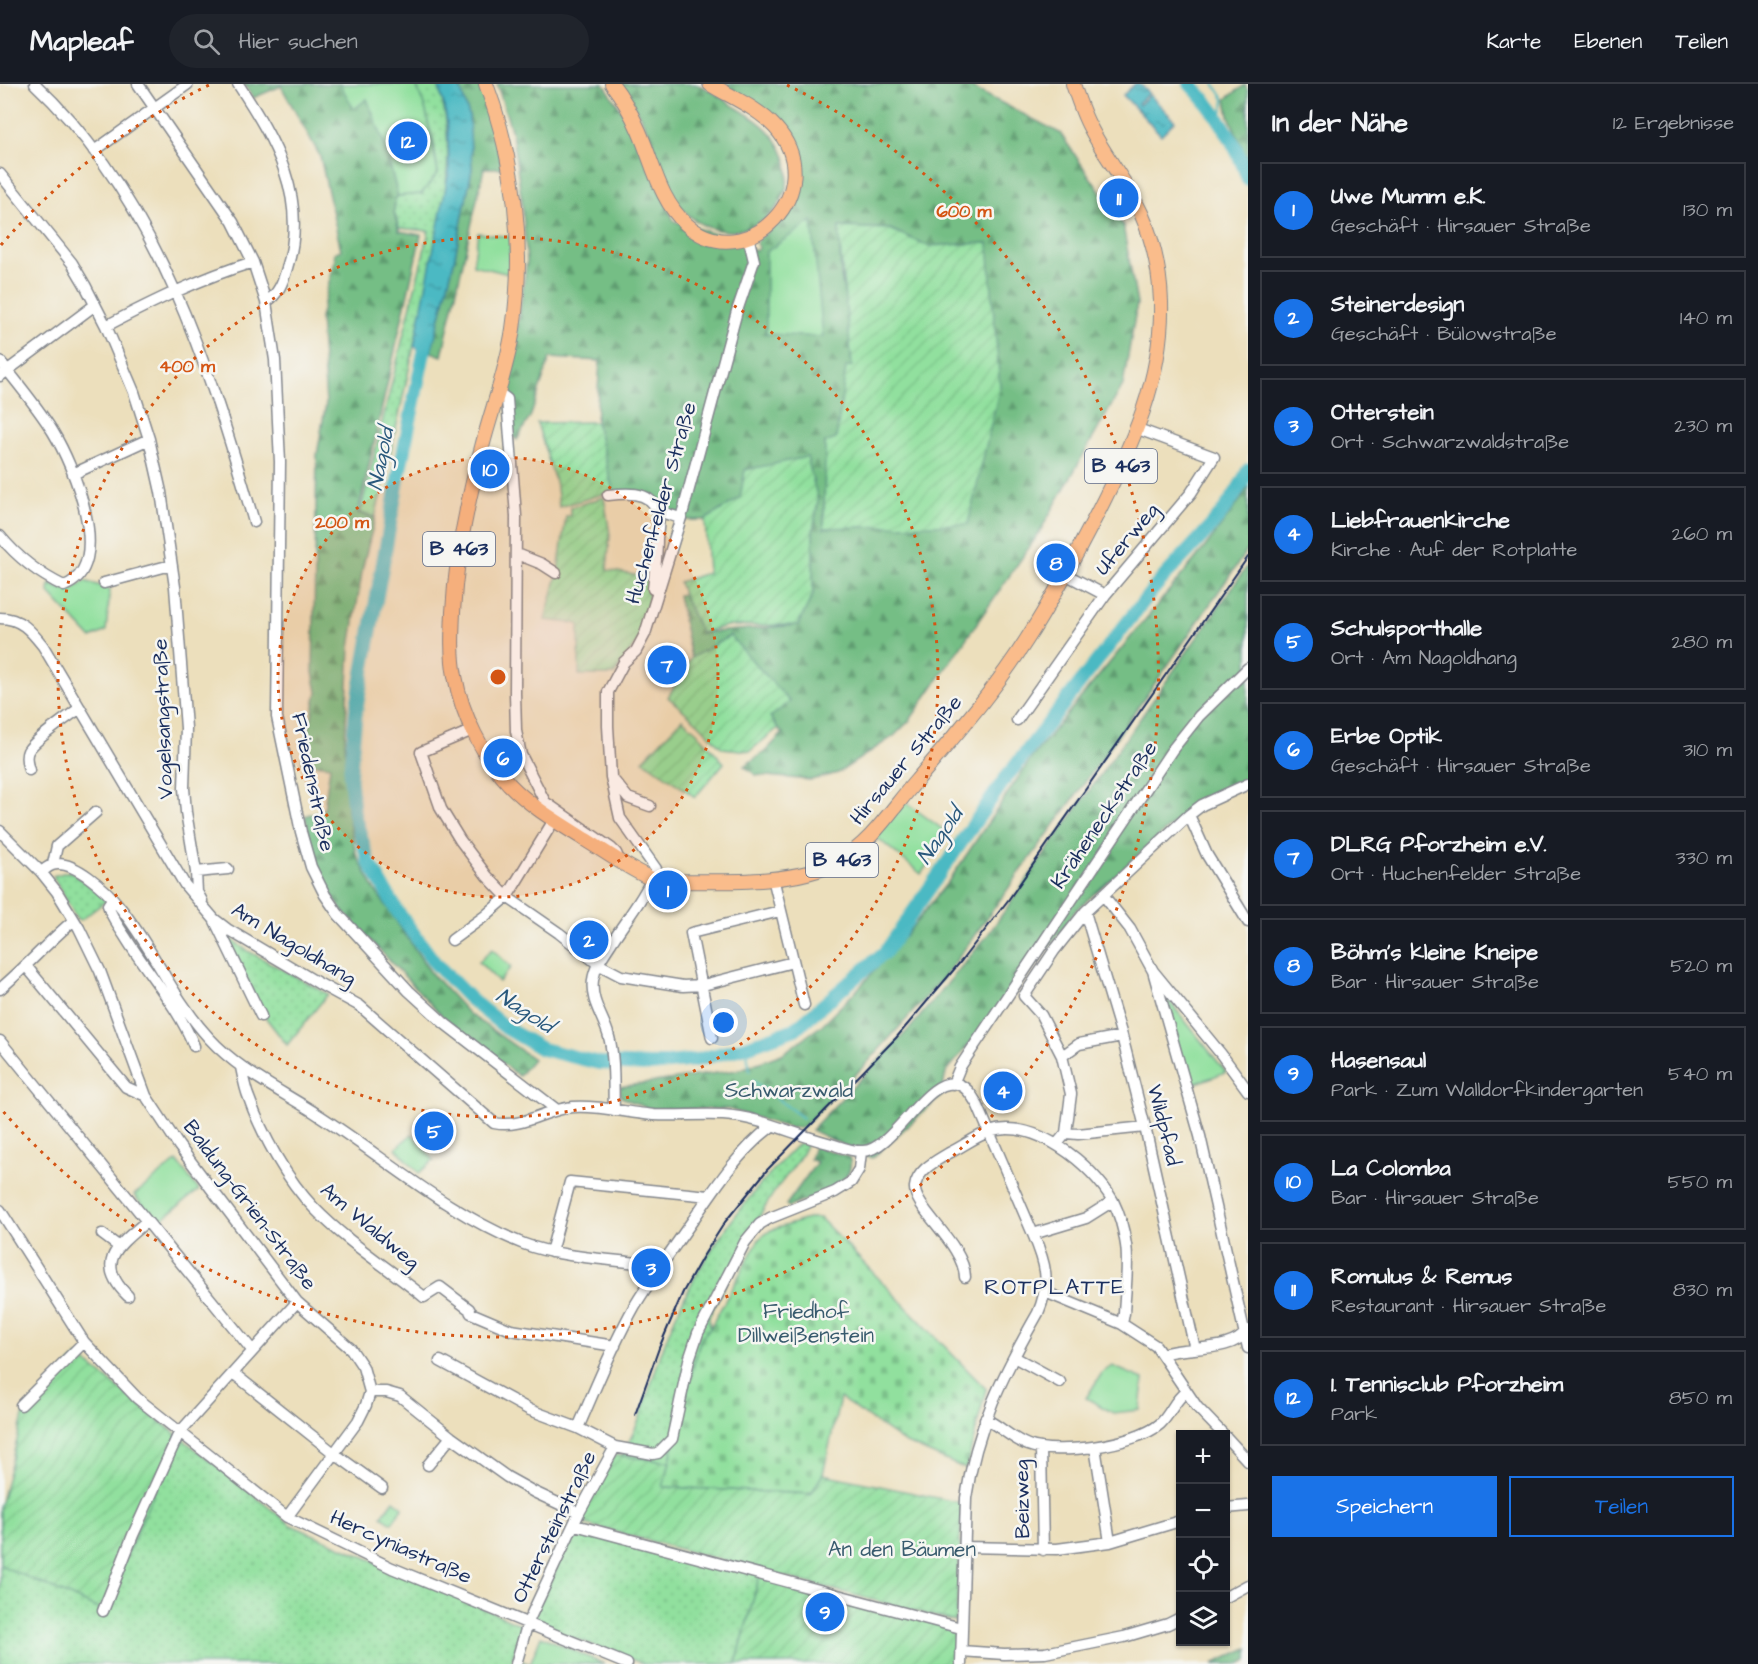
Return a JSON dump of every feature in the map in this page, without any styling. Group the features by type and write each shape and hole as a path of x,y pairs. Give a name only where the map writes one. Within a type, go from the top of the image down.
{"main road":[{"name":"Hirsauer Straße","path":"486,84 509,163 518,238 515,312 509,353 482,447 463,527 456,570 453,658 458,690 473,730 492,762 531,804 619,860 652,879 664,881 745,881 806,874 830,866 847,857 872,834 991,692 1028,639 1109,490 1138,429 1149,397 1160,335 1161,304 1156,261 1141,214 1090,128 1073,84"},
{"path":"612,84 639,131 659,183 675,213 688,226 712,238 732,239 748,236 770,225 784,207 792,186 794,164 787,144 775,126 710,84"}],"street":[{"path":"35,84 64,114 94,151 127,200 152,244 202,357 228,431 254,522"},
{"name":"Friedenstraße","path":"138,84 229,215 253,262 266,302 275,360 280,462 277,717 301,832 311,867 325,895 338,914 394,977 444,1023 557,1110"},
{"path":"94,151 188,84"},
{"path":"238,84 255,109 279,153 291,187 294,244 287,269 275,297 266,302"},
{"name":"Vogelsangstraße","path":"0,174 72,263 106,326 134,393 149,439 161,492 171,565 186,728 184,788 186,812 197,892 214,919"},
{"name":"Huchenfelder Straße","path":"652,879 656,869 620,818 611,777 608,692 624,662 636,651 645,634 680,518 737,310 754,261 748,236"},
{"path":"106,326 174,291 253,262"},
{"path":"0,536 16,554 48,579 64,586 74,583 87,563 89,538 85,514 73,474 54,434 35,405 2,369 95,305"},
{"path":"499,393 507,399 512,451 517,554 516,731 521,755 545,802 600,840 616,853 619,860"},
{"name":"Uferweg","path":"1017,720 1105,595 1191,493 1214,458 1138,429"},
{"path":"73,474 149,439"},
{"path":"608,495 629,493 642,496 651,501 658,511 656,566 650,604 652,610"},
{"path":"658,511 680,518"},
{"path":"517,554 542,564 556,573"},
{"path":"104,583 171,565"},
{"name":"Uferweg","path":"1065,574 1105,595"},
{"name":"Am Nagoldhang","path":"0,618 19,621 30,629 44,646 184,885 214,919 360,1006 494,1123 516,1124 557,1110"},
{"name":"Kräheneckstraße","path":"953,1084 960,1067 1076,890 1172,750 1199,716 1248,668"},
{"path":"29,770 26,761 28,752 47,733 80,708"},
{"path":"473,730 421,752 441,809 460,840 507,897 559,933 598,964 621,976 683,986 703,985 793,962"},
{"path":"611,777 628,798 650,806"},
{"path":"1024,996 1054,951 1085,912 1189,815 1202,805 1248,784"},
{"path":"41,872 53,864 57,846 96,812"},
{"path":"1189,815 1208,855 1248,922"},
{"path":"452,940 507,897 554,820"},
{"name":"Baldung-Grien-Straße","path":"0,831 41,872 57,892 74,920 100,971 146,1096 179,1146 297,1302 351,1349 363,1368 370,1392"},
{"path":"53,864 76,869 112,899 133,926 200,1028 241,1067 321,1117 452,1208 525,1244 551,1252 645,1264 650,1260 658,1265 657,1272"},
{"path":"196,872 228,869"},
{"path":"773,878 804,1005"},
{"path":"614,1110 610,1043 593,993 593,980 598,964 652,879"},
{"path":"1104,896 1123,917 1153,971 1248,1091"},
{"path":"112,899 108,905 110,913 136,955 183,1020 194,1046"},
{"path":"712,1038 691,933 780,910"},
{"name":"Wildpfad","path":"1085,912 1122,1036 1145,1127 1195,1349"},
{"path":"214,919 261,1016"},
{"path":"0,989 74,920"},
{"path":"26,966 126,1087 146,1096"},
{"path":"1153,971 1200,1136 1248,1348"},
{"path":"1008,995 1024,996 1041,1015 1062,1056 1071,1094 1066,1133 1057,1144"},
{"path":"1062,1056 1079,1044 1122,1036"},
{"path":"0,1041 252,1350"},
{"name":"Am Waldweg","path":"241,1067 248,1098 272,1148 313,1207 365,1253 424,1297 440,1287 471,1313 511,1330 615,1346"},
{"path":"557,1110 588,1107 655,1115 723,1115 749,1119 799,1136 861,1152 879,1146 942,1086 960,1085 972,1097 990,1131 1033,1234 1045,1267 1047,1281 1038,1313 985,1419 969,1476 966,1498 961,1664"},
{"name":"Ottersteinstraße","path":"578,1428 634,1308 657,1272 709,1196 750,1144 772,1126"},
{"path":"1066,1133 1078,1134 1145,1127"},
{"path":"964,1277 964,1267 950,1241 918,1200 915,1188 922,1173 933,1162 990,1131 1028,1132 1057,1144 1080,1162 1096,1178 1113,1201 1126,1245 1122,1324"},
{"path":"615,1447 658,1454 672,1439 689,1360 698,1334 745,1242 760,1224 770,1218 835,1192 851,1182 860,1169 861,1152"},
{"path":"551,1252 570,1182 709,1196"},
{"path":"1033,1234 1086,1218 1113,1201"},
{"name":"Hercyniastraße","path":"0,1210 84,1342 137,1398 287,1517 392,1568 627,1664"},
{"path":"128,1296 113,1278 111,1261 118,1246 147,1221"},
{"path":"102,1234 118,1246"},
{"path":"1045,1292 1122,1324 1138,1332 1156,1346 1197,1407 1218,1430"},
{"path":"103,1611 178,1432 297,1302"},
{"path":"1163,1354 1216,1346 1246,1333"},
{"path":"21,1405 84,1342"},
{"path":"1014,1357 1060,1382"},
{"name":"Ottersteinstraße","path":"440,1360 530,1410 578,1428 615,1447 579,1514 528,1623 516,1664"},
{"path":"233,1372 335,1455 382,1488"},
{"path":"287,1517 358,1421 370,1392 386,1392 400,1396 451,1437 507,1477 579,1514"},
{"path":"985,1419 1028,1445 1041,1448 1095,1447 1121,1443 1140,1436 1161,1423 1179,1397 1186,1392"},
{"path":"428,1465 451,1437"},
{"path":"1230,1442 1248,1461"},
{"path":"1095,1447 1110,1542"},
{"name":"Beizweg","path":"1041,1448 1042,1550"},
{"path":"1230,1508 1248,1506"},
{"path":"964,1547 1042,1550 1110,1542 1176,1522"},
{"path":"575,1525 962,1628"},
{"path":"1230,1595 1248,1585"},
{"path":"961,1650 1004,1654 1045,1653 1124,1637 1176,1620"}],"green space":[{"path":"244,84 340,84 346,93 367,99 384,142 398,196 395,199 394,212 399,231 421,235 358,513 375,518 363,566 350,648 345,740 347,811 356,854 374,888 431,973 468,1013 533,1059 519,1076 443,1017 340,908 316,869 305,816 324,809 330,766 302,762 317,692 313,672 317,455 326,403 320,318 335,259 334,253 341,250 320,156 281,86 253,98"},
{"path":"340,84 416,84 426,111 438,173 421,194 398,196 384,142 367,99 354,109"},
{"path":"416,84 438,84 445,113 448,142 447,171 439,230 375,517 360,513 429,231 399,228 394,212 395,199 398,196 421,194 438,173 433,140"},
{"path":"459,84 480,84 491,117 502,168 484,168 442,356 431,352 454,261 472,169 469,116"},
{"path":"497,84 604,84 625,116 674,221 743,243 755,251 759,248 756,243 782,221 794,204 800,185 802,163 798,147 790,133 779,121 751,100 722,84 965,84 1060,133 1123,225 1137,304 1123,385 1039,533 910,720 894,736 838,773 811,780 756,775 744,766 766,751 782,734 770,717 789,702 730,636 691,658 678,595 683,594 701,633 798,625 813,594 813,531 818,500 740,498 705,520 683,520 659,509 653,499 613,491 596,422 600,361 550,358 531,415 517,440 513,437 506,394 527,261 522,202 512,133","holes":["839,227 890,229 928,246 988,243 824,528 825,444 836,439 852,366 848,314 841,276"]},
{"path":"620,84 699,85 758,122 776,140 787,163 787,185 778,205 764,220 745,229 723,231 701,224 681,207 670,191 647,129"},
{"path":"1245,85 1248,92 1248,161 1229,116 1226,99"},
{"path":"812,221 823,337 766,334 766,252"},
{"path":"839,227 890,229 928,246 988,243 1000,386 968,524 824,528 825,443 836,439 846,367 852,366"},
{"path":"478,233 511,237 509,274 473,265"},
{"path":"596,422 613,491 559,507 557,488 537,423"},
{"path":"807,457 818,500 813,531 813,594 798,625 726,626 701,633 679,582 708,573 705,520 740,498 745,470"},
{"name":"Schwarzwald","path":"1248,486 1248,549 1170,662 945,976 867,1063 803,1127 790,1128 728,1109 649,1109 621,1097 620,1087 738,1070 782,1054 822,1025 905,936 951,878 1032,757 1205,547"},
{"path":"604,497 610,535 607,570 652,578 645,622 638,640 614,675 579,675 579,624 545,620 558,572 566,516 570,516 570,508"},
{"name":"Schwarzwald","path":"1248,565 1248,780 1190,809 1076,910 1044,954 946,1072 941,1096 872,1158 811,1130 912,1026 987,936"},
{"path":"85,581 110,589 106,631 91,638 49,593 50,584 68,590"},
{"path":"730,636 790,702 770,717 778,728 750,751 722,748 668,697 691,658"},
{"path":"682,719 697,732 724,763 695,797 643,760"},
{"path":"904,801 949,834 921,874 875,836"},
{"path":"70,871 107,900 81,920 77,919 53,876"},
{"path":"223,933 246,950 328,994 287,1045 262,1013"},
{"path":"492,949 511,967 499,982 479,962"},
{"path":"1162,992 1226,1072 1189,1086"},
{"path":"412,1134 434,1160 419,1173 396,1148"},
{"path":"799,1143 806,1145 803,1153 772,1195 709,1317 710,1328 701,1338 677,1426 670,1462 622,1456 641,1415 669,1332 698,1271 744,1204"},
{"path":"814,1146 849,1157 850,1167 847,1175 830,1189 789,1207 786,1205 817,1162 810,1159"},
{"path":"177,1161 199,1190 157,1223 134,1195"},
{"name":"Friedhof Dillweißenstein","path":"811,1218 820,1218 986,1389 966,1469 904,1442 840,1398 823,1474 811,1494 662,1487 701,1338 710,1328 759,1239 771,1230"},
{"path":"78,1356 291,1525 522,1625 511,1664 0,1664 0,1515"},
{"path":"78,1356 178,1436 103,1611 0,1565 0,1506 25,1409"},
{"path":"1112,1366 1143,1379 1140,1410 1113,1413 1086,1398 1102,1373"},
{"name":"An den Bäumen","path":"615,1455 670,1462 663,1487 811,1494 823,1474 962,1503 956,1622 578,1522"},
{"path":"394,1500 403,1507 392,1523 382,1516"},
{"path":"577,1526 760,1574 736,1664 644,1664 530,1622"},
{"path":"760,1574 957,1628 955,1664 736,1664"},
{"path":"541,1636 604,1664 530,1664"},
{"path":"1248,1648 1248,1660 1239,1664 1213,1664"}],"water":[{"path":"438,84 459,84 469,116 472,169 454,261 431,352 414,347 449,171 448,129"},
{"path":"1135,84 1140,84 1149,93 1138,103 1139,105 1150,95 1175,121 1161,135 1123,95"}],"waterway":[{"name":"Nagold","path":"1190,84 1225,128 1248,179"},
{"path":"1214,84 1224,99 1221,123"},
{"name":"Nagold","path":"428,333 400,469 356,711 350,774 354,814 369,862 398,912 435,963 470,999 506,1028 542,1049 599,1063 650,1065 696,1060 746,1047 795,1029 886,951 1005,779 1151,592 1217,519 1248,470"},
{"path":"746,1047 750,1071"},
{"path":"753,1081 803,1118"}],"railway":[{"path":"635,1415 659,1348 683,1292 725,1222 767,1170 896,1038 962,960 1009,899 1248,557"}],"place":[{"name":"1. Tennisclub Pforzheim","path":"408,141"},
{"name":"Romulus & Remus","path":"1119,198"},
{"name":"La Colomba","path":"490,469"},
{"name":"Böhm's kleine Kneipe","path":"1056,563"},
{"name":"DLRG Pforzheim e.V.","path":"667,665"},
{"name":"Erbe Optik","path":"503,758"},
{"name":"Uwe Mumm e.K.","path":"668,890"},
{"name":"Steinerdesign","path":"589,940"},
{"name":"Liebfrauenkirche","path":"1003,1091"},
{"name":"Schulsporthalle","path":"434,1131"},
{"name":"Otterstein","path":"651,1268"},
{"name":"Hasensaul","path":"825,1612"}],"district":[{"name":"ROTPLATTE","path":"1055,1287"}]}
